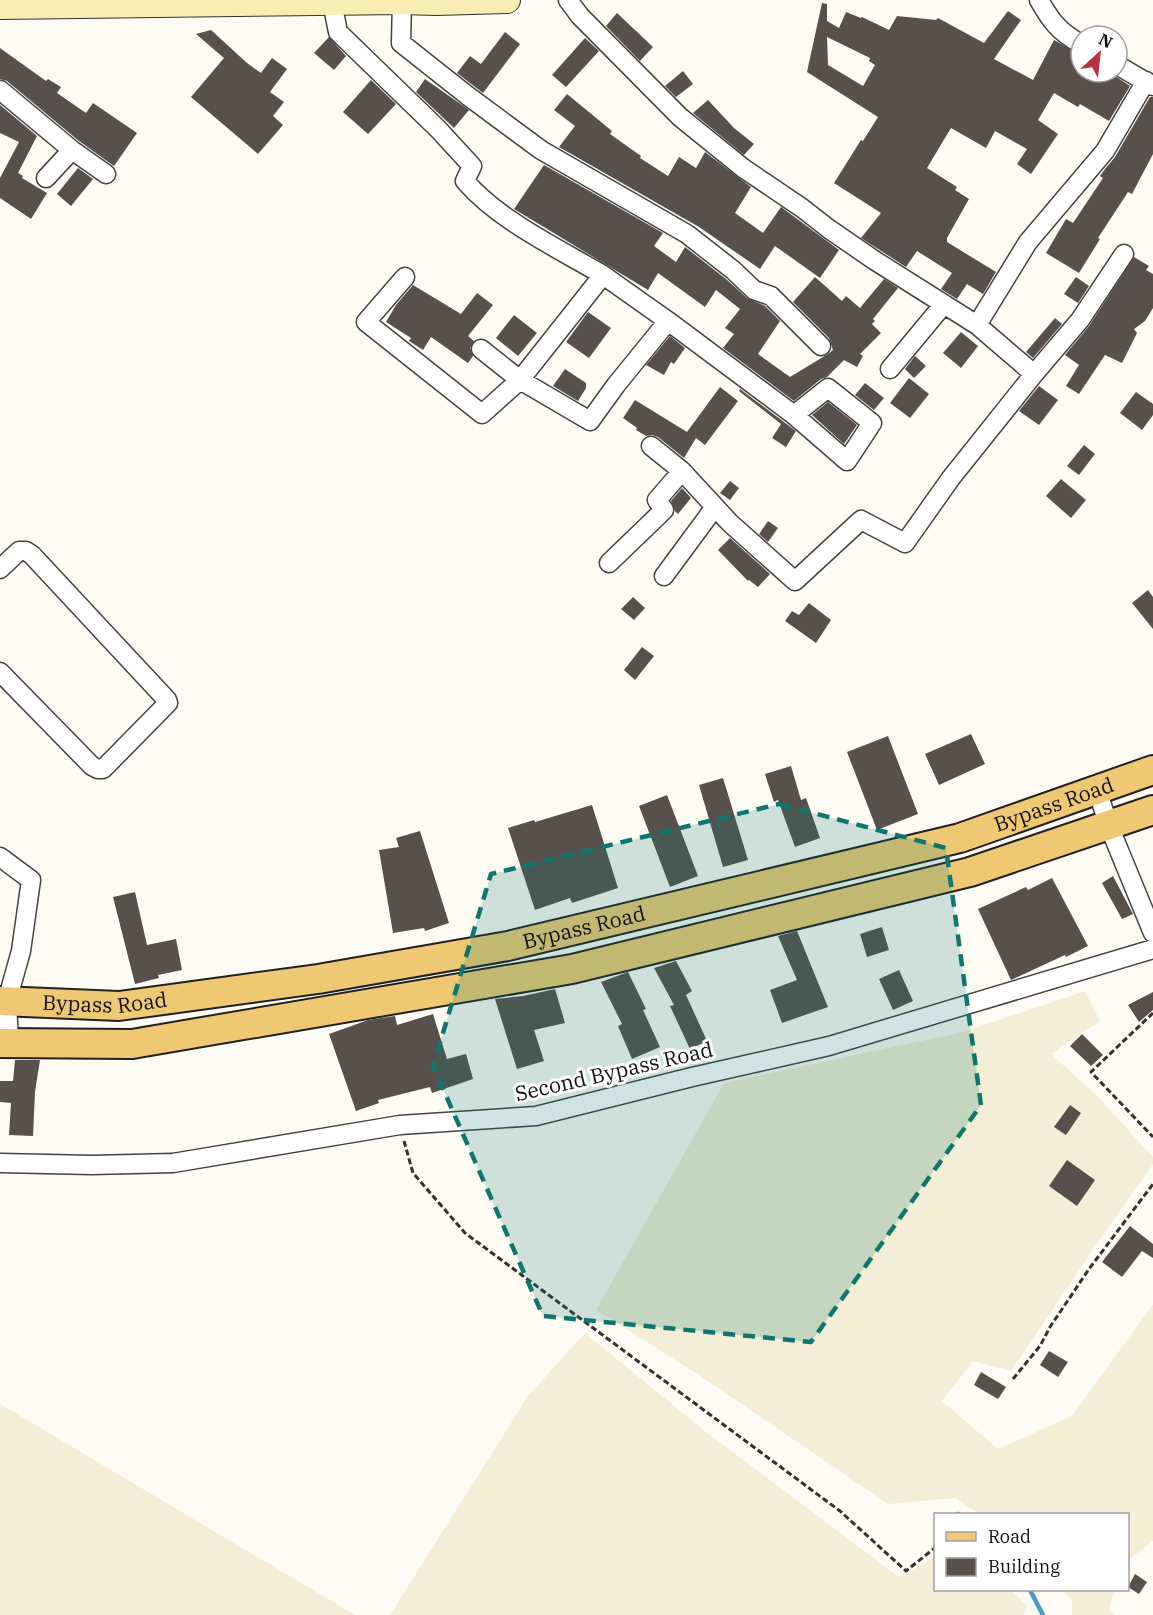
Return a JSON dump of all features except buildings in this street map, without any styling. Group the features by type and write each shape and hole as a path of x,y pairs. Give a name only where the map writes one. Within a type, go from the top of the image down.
{"main road":[{"path":"0,6 507,0"},
{"name":"Bypass Road","path":"3,1001 119,1006 318,979 508,946 960,838 1153,770"},
{"name":"Bypass Road","path":"4,1043 132,1044 572,969 970,872 1153,810"},
{"path":"960,838 970,872"},
{"path":"560,933 572,969"}],"street":[{"path":"568,0 580,16 680,117 742,168 874,260 977,325 1034,374"},
{"path":"1039,0 1052,22 1069,38"},
{"path":"402,1 401,44 541,150 687,234 733,270 754,290 771,296 820,346"},
{"path":"332,2 338,32 438,129 472,166 465,181 478,195 515,222 603,275 794,415"},
{"path":"977,325 1028,242 1106,151 1150,84 1129,72"},
{"path":"0,90 72,150 106,174"},
{"path":"46,178 72,150"},
{"path":"651,446 682,471 730,524 795,581 861,520 905,543 951,478 1080,320 1124,254"},
{"path":"405,277 366,322 482,414 520,380 603,275"},
{"path":"890,369 944,304"},
{"path":"481,349 520,380 590,421 668,321"},
{"path":"609,563 664,510 657,500 682,471"},
{"path":"664,576 715,507"},
{"path":"0,569 19,551 26,551 32,555 167,700 168,704 103,769 98,769 92,766 0,672"},
{"path":"1097,790 1109,826 1153,933"},
{"path":"0,857 31,880 21,951 3,1001 4,1043"},
{"name":"Second Bypass Road","path":"0,1163 92,1165 173,1162 400,1125 536,1116 829,1046 1153,950"}],"path":[{"path":"1153,1013 1091,1072 1153,1137"},
{"path":"400,1125 413,1173 465,1233 840,1511 906,1571 934,1548"},
{"path":"1013,1379 1040,1346 1089,1269 1153,1184"}],"highlighted area":[{"path":"779,804 946,848 981,1105 811,1342 543,1316 433,1066 491,874"}],"shaded area":[{"path":"1085,991 1100,1021 1051,1054 1097,1096 1153,1157 1153,1164 1011,1371 973,1361 942,1401 998,1449 1072,1416 1153,1304 1153,1541 1129,1559 1129,1513 978,1513 955,1498 888,1504 699,1375 596,1310 724,1083 963,1032"},
{"path":"585,1333 706,1432 899,1577 934,1558 934,1591 1012,1591 1027,1606 1023,1615 390,1615 528,1396"},
{"path":"0,1404 355,1615 0,1615"},
{"path":"1063,1591 1114,1591 1109,1609 1114,1615 1072,1615 1072,1600"}],"waterway":[{"path":"1031,1591 1043,1615"}]}
